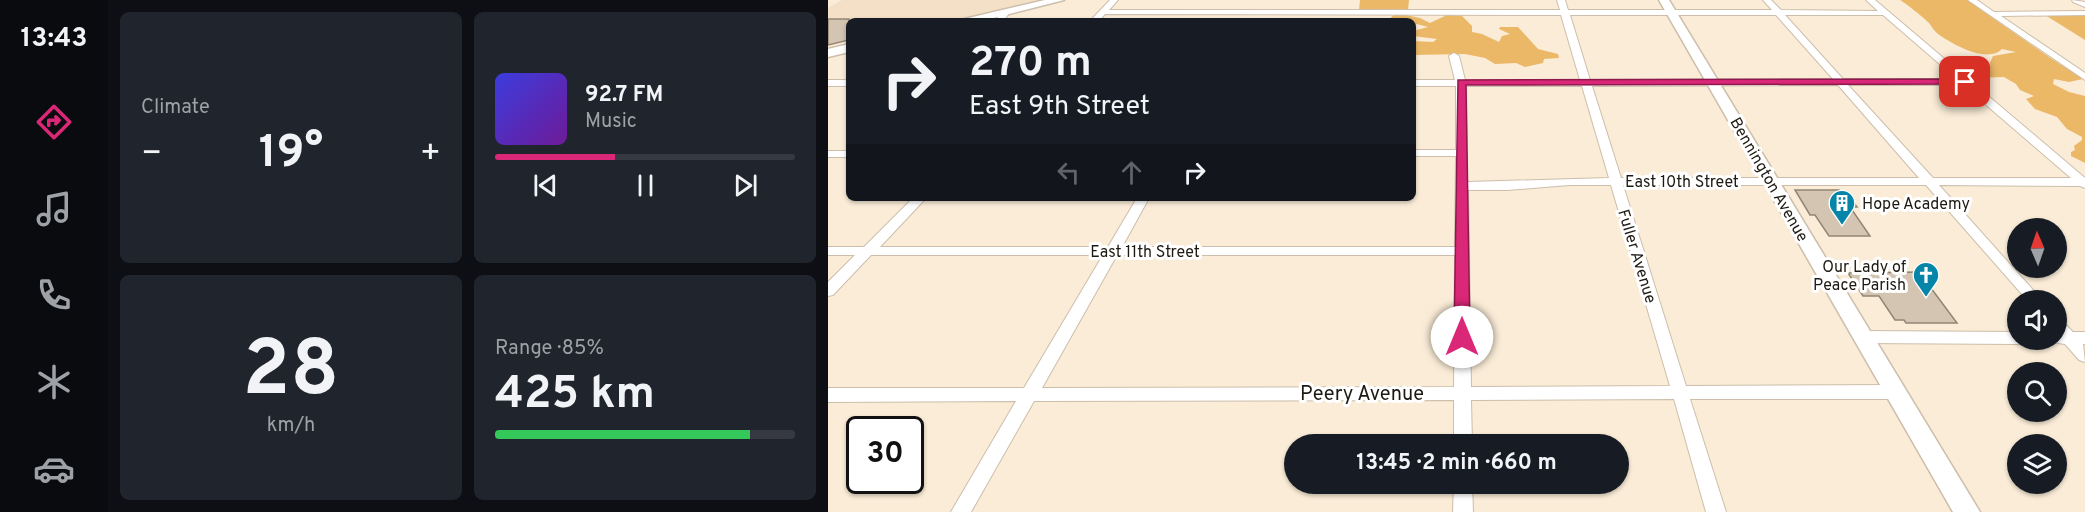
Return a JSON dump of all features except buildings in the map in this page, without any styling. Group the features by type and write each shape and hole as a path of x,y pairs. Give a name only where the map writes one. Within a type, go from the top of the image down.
{"street":[{"path":"1003,17 1059,0"},
{"path":"1097,18 1114,0"},
{"path":"1182,18 1196,0"},
{"path":"1269,17 1278,0"},
{"path":"1353,17 1357,0"},
{"path":"1460,0 1460,12"},
{"name":"Fuller Avenue","path":"1560,0 1716,512"},
{"path":"1767,0 2026,290"},
{"path":"1870,0 2084,183"},
{"path":"1972,0 2085,77"},
{"path":"2076,0 2085,5"},
{"path":"1102,12 1353,17 1460,12 1564,13 1668,6 1778,13 1886,13"},
{"name":"Bennington Avenue","path":"1668,6 1968,512"},
{"path":"1993,14 2085,13"},
{"path":"828,52 846,49"},
{"path":"1454,56 1461,82 1463,434"},
{"path":"1416,82 1965,82"},
{"path":"828,83 846,83"},
{"path":"1416,153 1461,153"},
{"path":"828,154 846,154"},
{"name":"East 10th Street","path":"1462,186 1615,181 2084,183"},
{"path":"828,291 917,201"},
{"path":"961,512 1141,201"},
{"name":"East 11th Street","path":"828,251 1462,251"},
{"path":"1863,337 2007,338"},
{"path":"2070,338 2085,356"},
{"name":"Peery Avenue","path":"828,395 1896,392"},
{"path":"1463,494 1463,512"}],"shaded area":[{"path":"842,0 1048,0 967,18 828,18 828,8"},
{"path":"1360,0 1409,0 1408,10 1359,10"},
{"path":"1900,0 1967,0 2082,78 2069,82 2054,79 2053,84 2069,92 2085,96 2085,163 2071,156 2071,152 2075,150 2074,146 2082,140 2082,137 2067,129 2057,117 2035,109 2026,99 2034,96 2020,90 2016,84 2004,77 1974,78 1964,72 1988,67 1993,56 2016,52 2002,49 1988,54 1960,47 1938,34 1927,21"},
{"path":"1394,15 1420,18 1430,23 1447,15 1462,16 1472,26 1472,32 1499,42 1502,36 1510,34 1499,29 1500,27 1518,27 1538,49 1558,54 1559,58 1544,59 1543,63 1525,67 1516,63 1495,64 1485,58 1465,54 1416,55 1416,41 1433,42 1437,39 1416,36 1416,30 1428,27 1416,24 1416,18 1390,18"},
{"path":"2045,15 2085,15 2085,40"}],"place":[{"name":"Hope Academy","path":"1842,226"},
{"name":"Our Lady of Peace Parish","path":"1926,298"}],"route":[{"path":"1462,337 1461,82 1965,82"}]}
